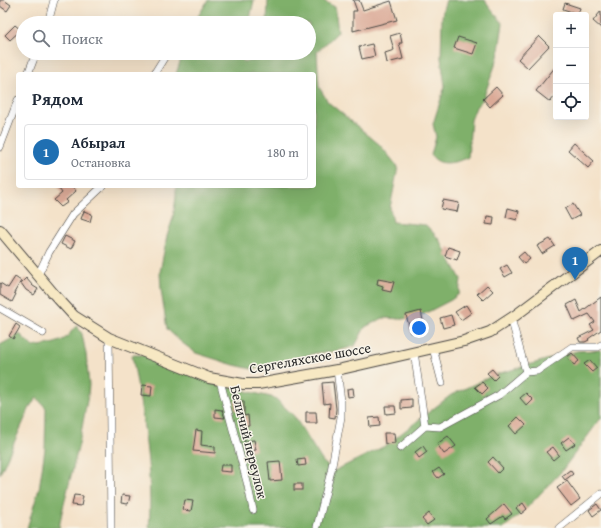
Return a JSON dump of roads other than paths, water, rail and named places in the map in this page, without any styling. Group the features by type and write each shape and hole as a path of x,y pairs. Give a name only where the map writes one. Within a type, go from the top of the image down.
{"main road":[{"name":"Сергеляхское шоссе","path":"0,230 74,316 109,338 209,378 242,384 258,384 337,370 464,341 490,332 601,251"}],"street":[{"path":"50,16 54,0"},
{"path":"29,72 33,60"},
{"path":"155,72 163,60"},
{"path":"0,147 16,105"},
{"path":"38,275 49,252 73,214 101,188"},
{"path":"0,308 43,333"},
{"path":"511,318 526,372"},
{"path":"109,338 111,528"},
{"path":"400,448 425,426 440,427 499,395 526,372 537,371 572,347 598,347 601,345"},
{"path":"433,348 442,383"},
{"path":"414,352 425,426"},
{"path":"317,527 331,471 340,424 341,401 337,370"},
{"name":"Беличий переулок","path":"220,381 253,510"},
{"path":"558,528 601,494"}],"place":[{"name":"Абырал","path":"575,280"}]}
